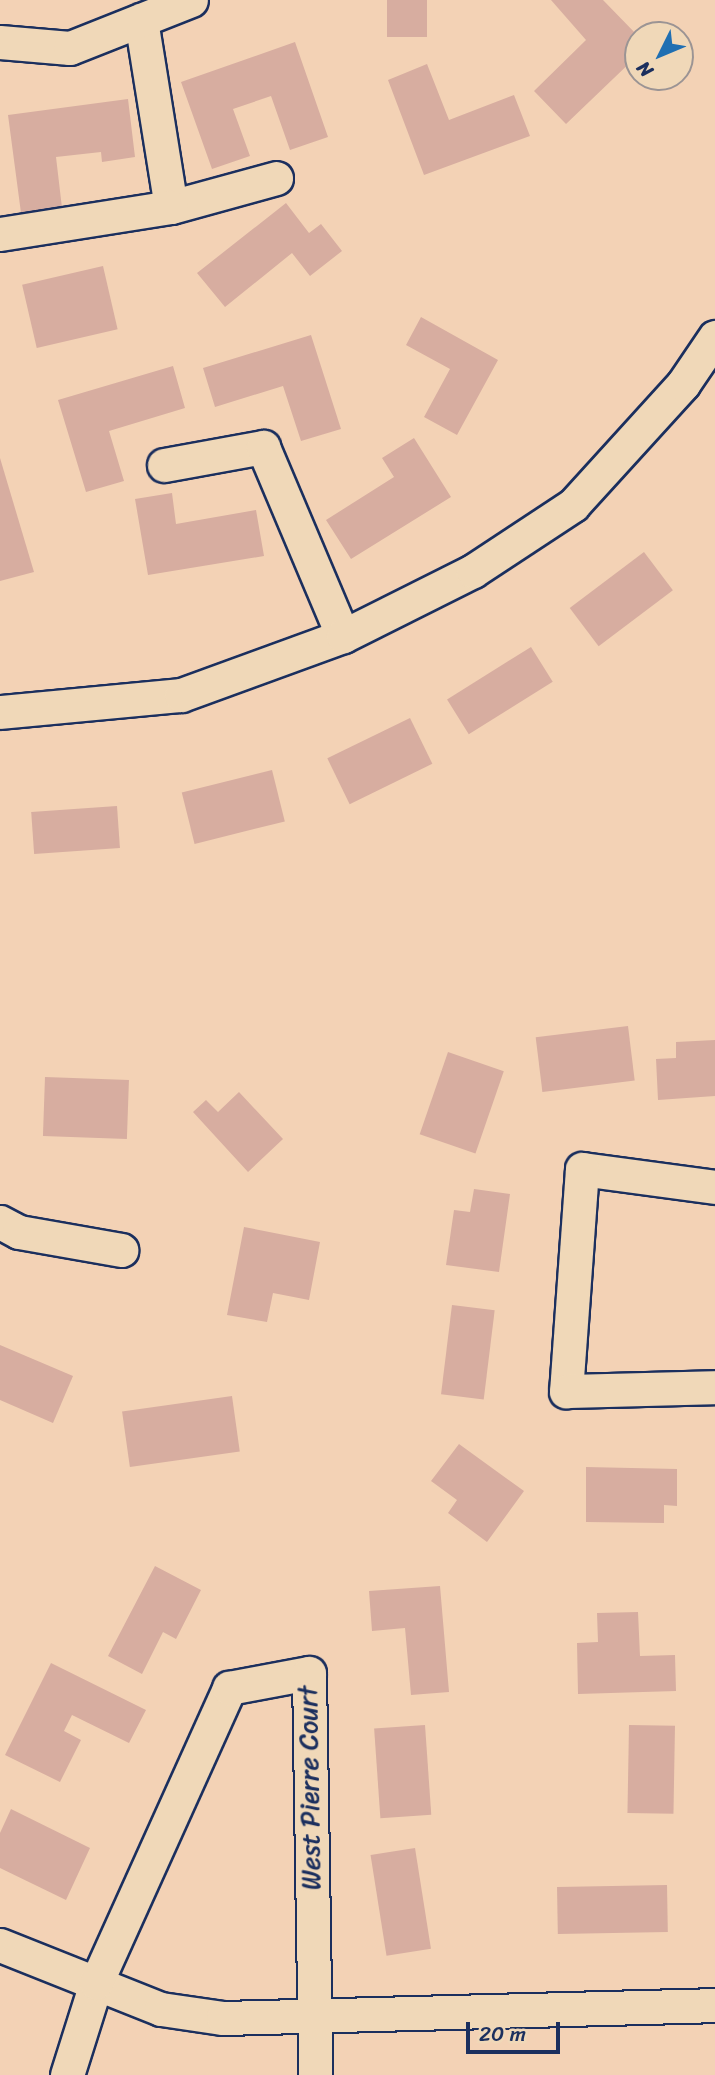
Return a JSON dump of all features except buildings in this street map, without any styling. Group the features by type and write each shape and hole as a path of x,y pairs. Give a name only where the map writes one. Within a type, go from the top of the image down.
{"street":[{"path":"0,42 70,48 191,0"},
{"path":"141,20 171,207"},
{"path":"0,234 171,207 276,178"},
{"path":"0,712 181,695 343,636 473,571 573,505 683,384 715,337"},
{"path":"164,465 264,447 343,636"},
{"path":"715,1187 582,1169 566,1391 715,1387"},
{"path":"0,1222 19,1232 121,1250"},
{"name":"West Pierre Court","path":"96,1983 229,1688 309,1672 313,2014"},
{"path":"0,1945 160,2008 210,2016 715,2005"},
{"path":"67,2075 96,1983"},
{"path":"313,2014 315,2075"}]}
